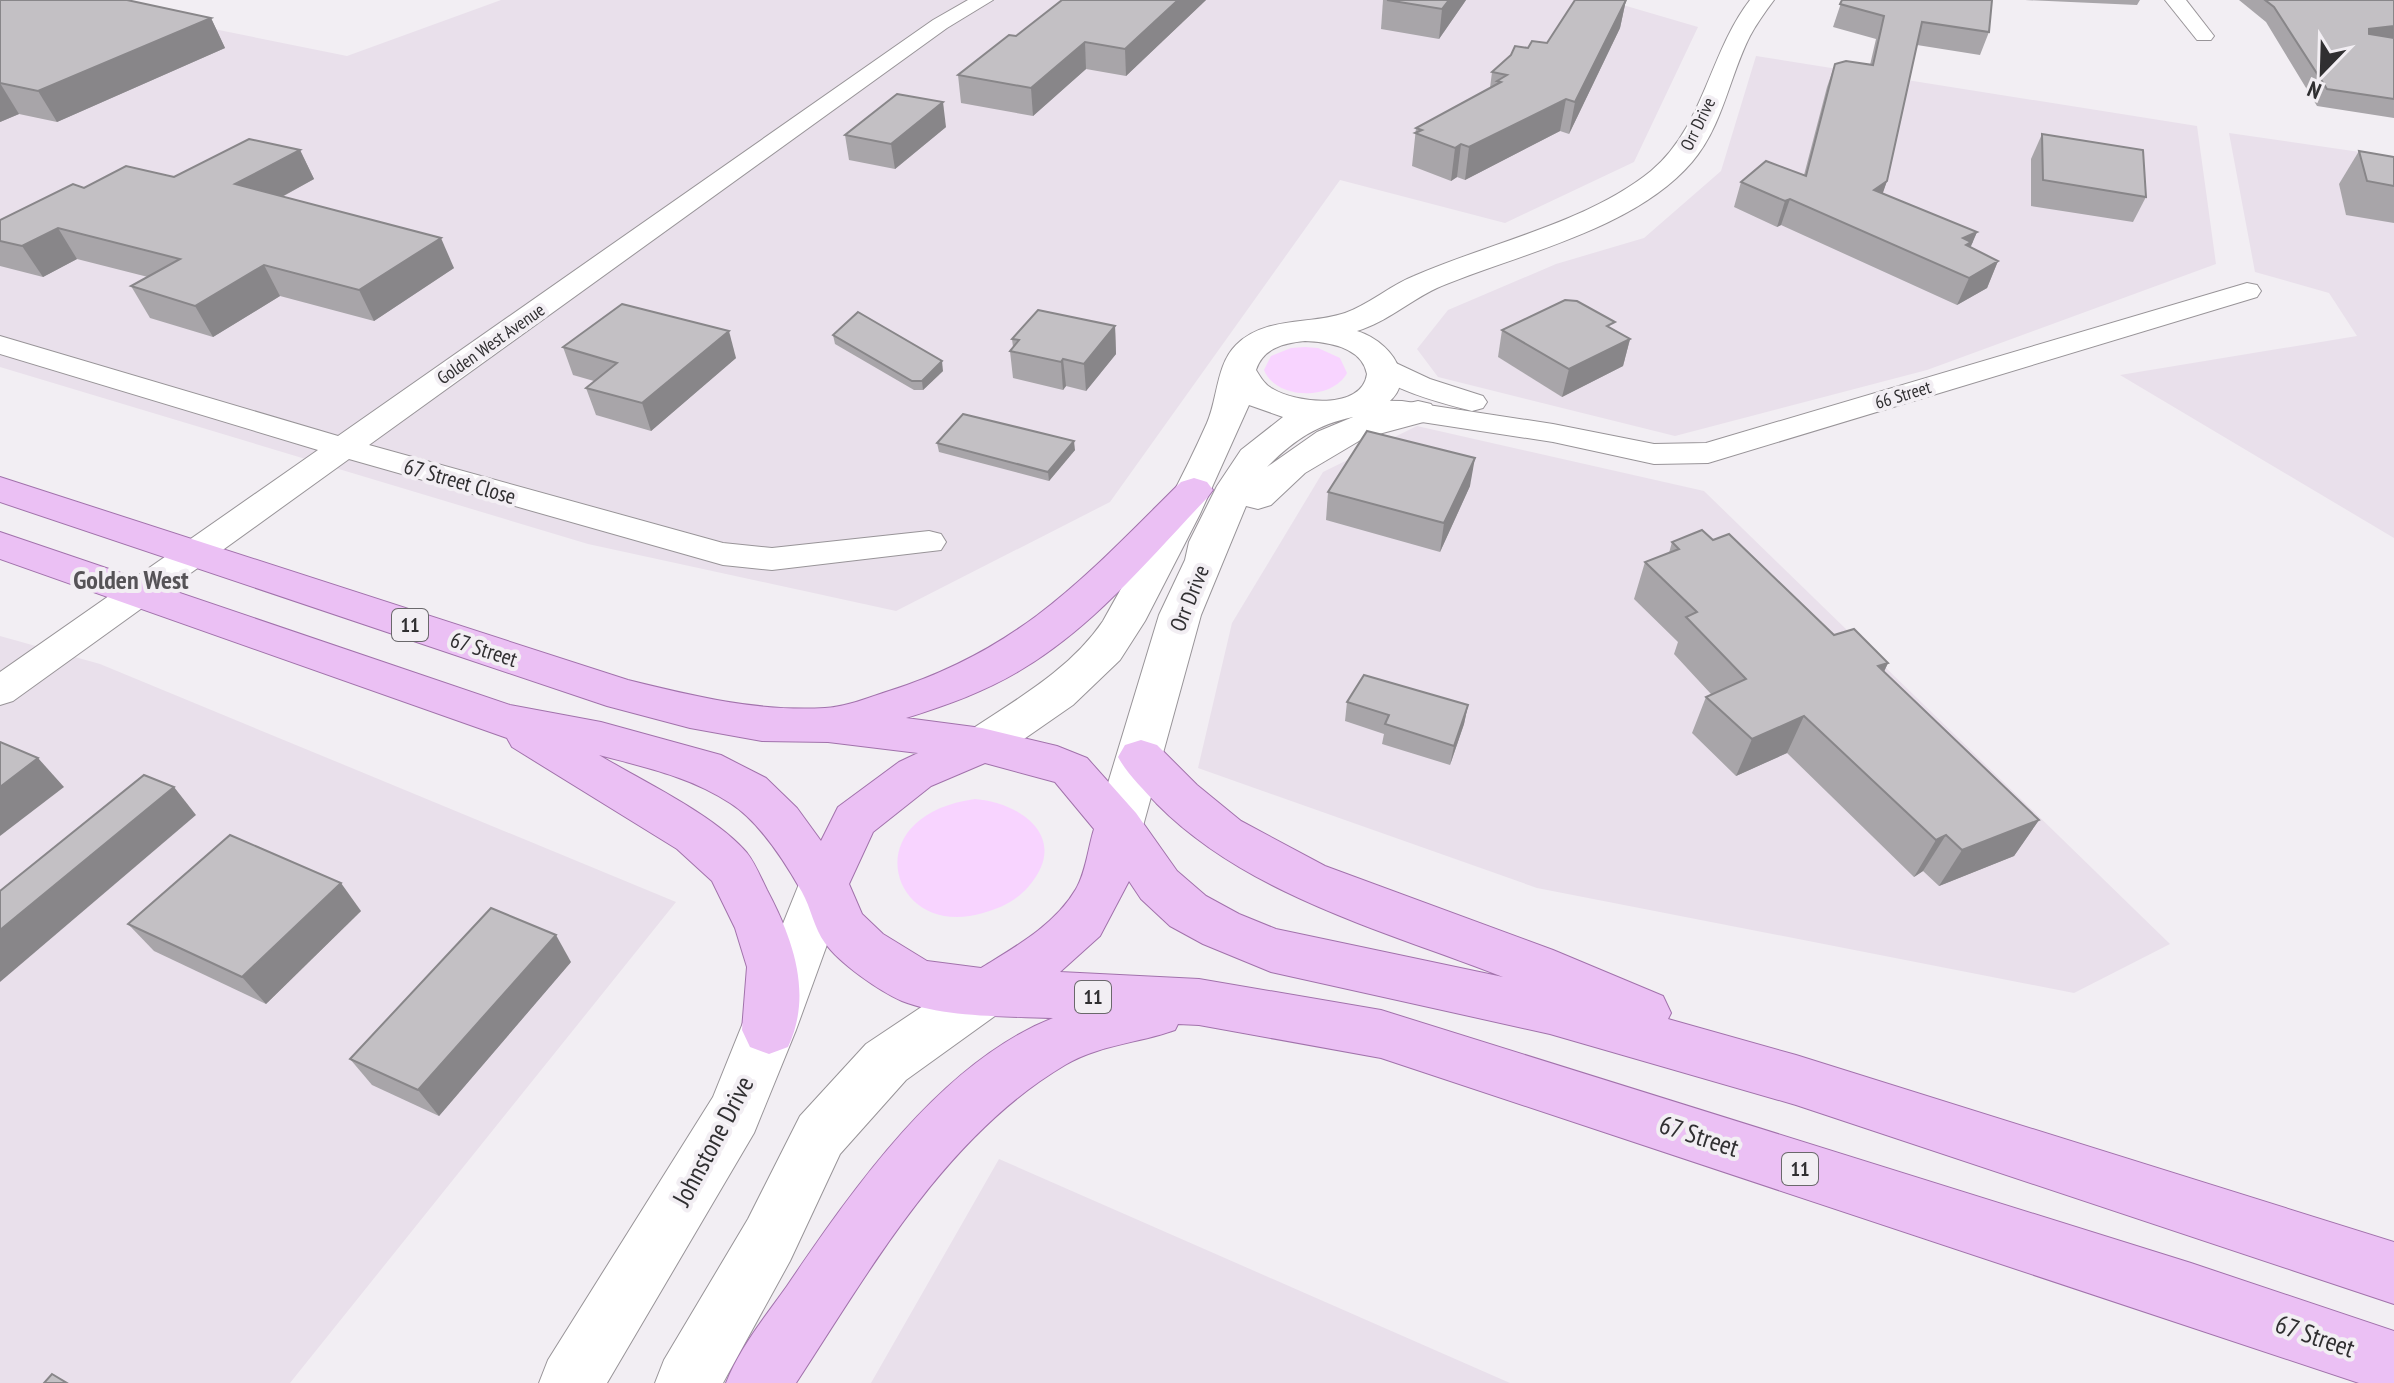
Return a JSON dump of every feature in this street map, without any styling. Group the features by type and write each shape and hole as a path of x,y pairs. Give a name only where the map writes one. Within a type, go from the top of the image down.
{"main road":[{"name":"67 Street","path":"0,489 623,695 690,712 762,724 828,725 982,745"},
{"path":"828,725 909,703 1009,658 1091,592 1194,490"},
{"path":"0,545 506,721 601,739 705,767 749,791 769,811 824,884 843,928 865,950 917,983 987,992 1047,953 1080,923 1101,888 1119,826"},
{"path":"506,721 694,835 730,867 761,928 773,967 769,1030"},
{"path":"824,884 855,820 915,774 982,745 1024,753 1071,770 1119,826 1159,885 1188,911 1271,950 1550,1010 1796,1080 2394,1273"},
{"path":"1141,757 1179,797 1225,836 1307,880 1535,966 1796,1080"},
{"name":"67 Street","path":"987,992 1199,1002 1381,1034 2191,1294 2394,1363"},
{"path":"758,1383 890,1196 938,1138 970,1106 1047,1047 1080,1032 1199,1002"}],"street":[{"name":"Golden West Avenue","path":"0,691 940,24 983,0"},
{"name":"Orr Drive","path":"982,745 1083,673 1100,657 1123,622 1194,490 1230,410 1242,362 1258,343 1273,336 1310,331 1369,316 1421,284 1619,203 1671,168 1699,131 1737,32 1762,0"},
{"path":"2175,0 2204,36"},
{"name":"Orr Drive","path":"1119,826 1176,628 1205,560 1209,542 1254,458 1296,424 1331,410 1361,403 1376,392 1384,379 1391,348 1463,269"},
{"name":"66 Street","path":"1331,410 1375,408 1418,412 1553,433 1654,454 1708,453 2247,291"},
{"path":"1310,331 1354,340 1370,350 1391,348"},
{"name":"67 Street Close","path":"0,345 345,448 723,554 772,559 929,542"},
{"name":"66 Street","path":"1391,348 1419,385 1497,409 1553,433"},
{"path":"1241,373 1247,385 1268,401 1299,410 1331,410"},
{"path":"1205,560 1271,482 1293,464 1347,430 1391,416 1418,412"},
{"name":"Johnstone Drive","path":"571,1383 734,1114 824,884"},
{"path":"687,1383 769,1240 820,1135 886,1062 987,992"}],"shaded area":[{"path":"0,0 70,0 347,56 501,0 1606,0 1698,27 1634,162 1505,223 1340,180 1110,502 896,611 588,544 0,367"},
{"path":"1756,56 2197,126 2216,264 1927,370 1675,436 1438,377 1417,349 1448,310 1556,264 1644,238 1721,171"},
{"path":"2229,133 2394,157 2394,538 2120,375 2357,336 2329,293 2255,272"},
{"path":"1291,348 1318,348 1340,358 1347,373 1340,382 1329,389 1304,393 1292,392 1270,380 1264,370 1271,356"},
{"path":"1417,426 1704,491 2170,944 2074,993 1537,888 1198,768 1232,623 1323,472"},
{"path":"0,636 100,664 676,902 290,1383 0,1383"},
{"path":"975,799 1009,808 1035,826 1042,838 1044,853 1040,869 1024,891 996,909 951,917 926,909 908,894 898,873 899,850 911,828 936,810"},
{"path":"999,1159 1510,1383 871,1383"}],"building":[{"path":"0,0 127,0 211,18 38,91 0,83"},
{"path":"1062,0 1178,0 1125,49 1085,42 1031,88 958,75 1009,35 1016,36"},
{"path":"1387,0 1449,0 1442,9"},
{"path":"1575,0 1626,0 1575,102 1566,99 1469,147 1461,144 1455,148 1415,133 1422,130 1416,128 1501,82 1497,81 1507,75 1492,72 1511,55 1515,46 1528,48 1532,41 1547,43"},
{"path":"1842,0 1992,0 1989,32 1922,22 1887,181 1874,190 1977,232 1963,238 1971,242 1966,245 1998,261 1969,278 1790,199 1785,201 1741,182 1766,161 1806,176 1835,64 1846,61 1873,65 1884,16 1840,4"},
{"path":"2265,0 2394,0 2394,26 2369,29 2369,34 2394,38 2394,99 2327,89 2274,7"},
{"path":"897,94 943,102 891,144 845,135"},
{"path":"2042,134 2143,150 2146,197 2043,180"},
{"path":"249,139 300,150 235,184 441,238 359,290 264,265 195,306 131,286 180,259 58,228 22,246 0,241 0,220 73,184 84,188 126,166 174,177"},
{"path":"2359,151 2394,157 2394,186 2367,181"},
{"path":"1565,300 1577,301 1615,322 1607,326 1630,339 1569,369 1502,330"},
{"path":"622,304 729,331 642,403 586,388 617,363 563,347"},
{"path":"1038,310 1115,326 1084,364 1010,351 1019,340 1012,339"},
{"path":"858,312 942,361 922,381 912,381 833,335"},
{"path":"963,414 1074,441 1048,472 937,443"},
{"path":"1367,431 1475,458 1444,523 1328,492"},
{"path":"1702,530 1713,540 1729,534 1834,635 1854,629 1888,663 1878,666 2039,820 1962,850 1946,835 1936,840 1804,716 1752,739 1706,697 1746,679 1686,617 1697,612 1645,562 1679,549 1672,542"},
{"path":"1364,675 1468,705 1454,746 1385,724 1389,715 1347,702"},
{"path":"0,742 38,758 0,787"},
{"path":"144,775 174,787 0,930 0,891"},
{"path":"230,835 341,883 242,977 128,924"},
{"path":"491,908 556,935 418,1090 350,1059"},
{"path":"52,1374 67,1383 44,1383"}],"district":[{"name":"Golden West","path":"131,580"}]}
